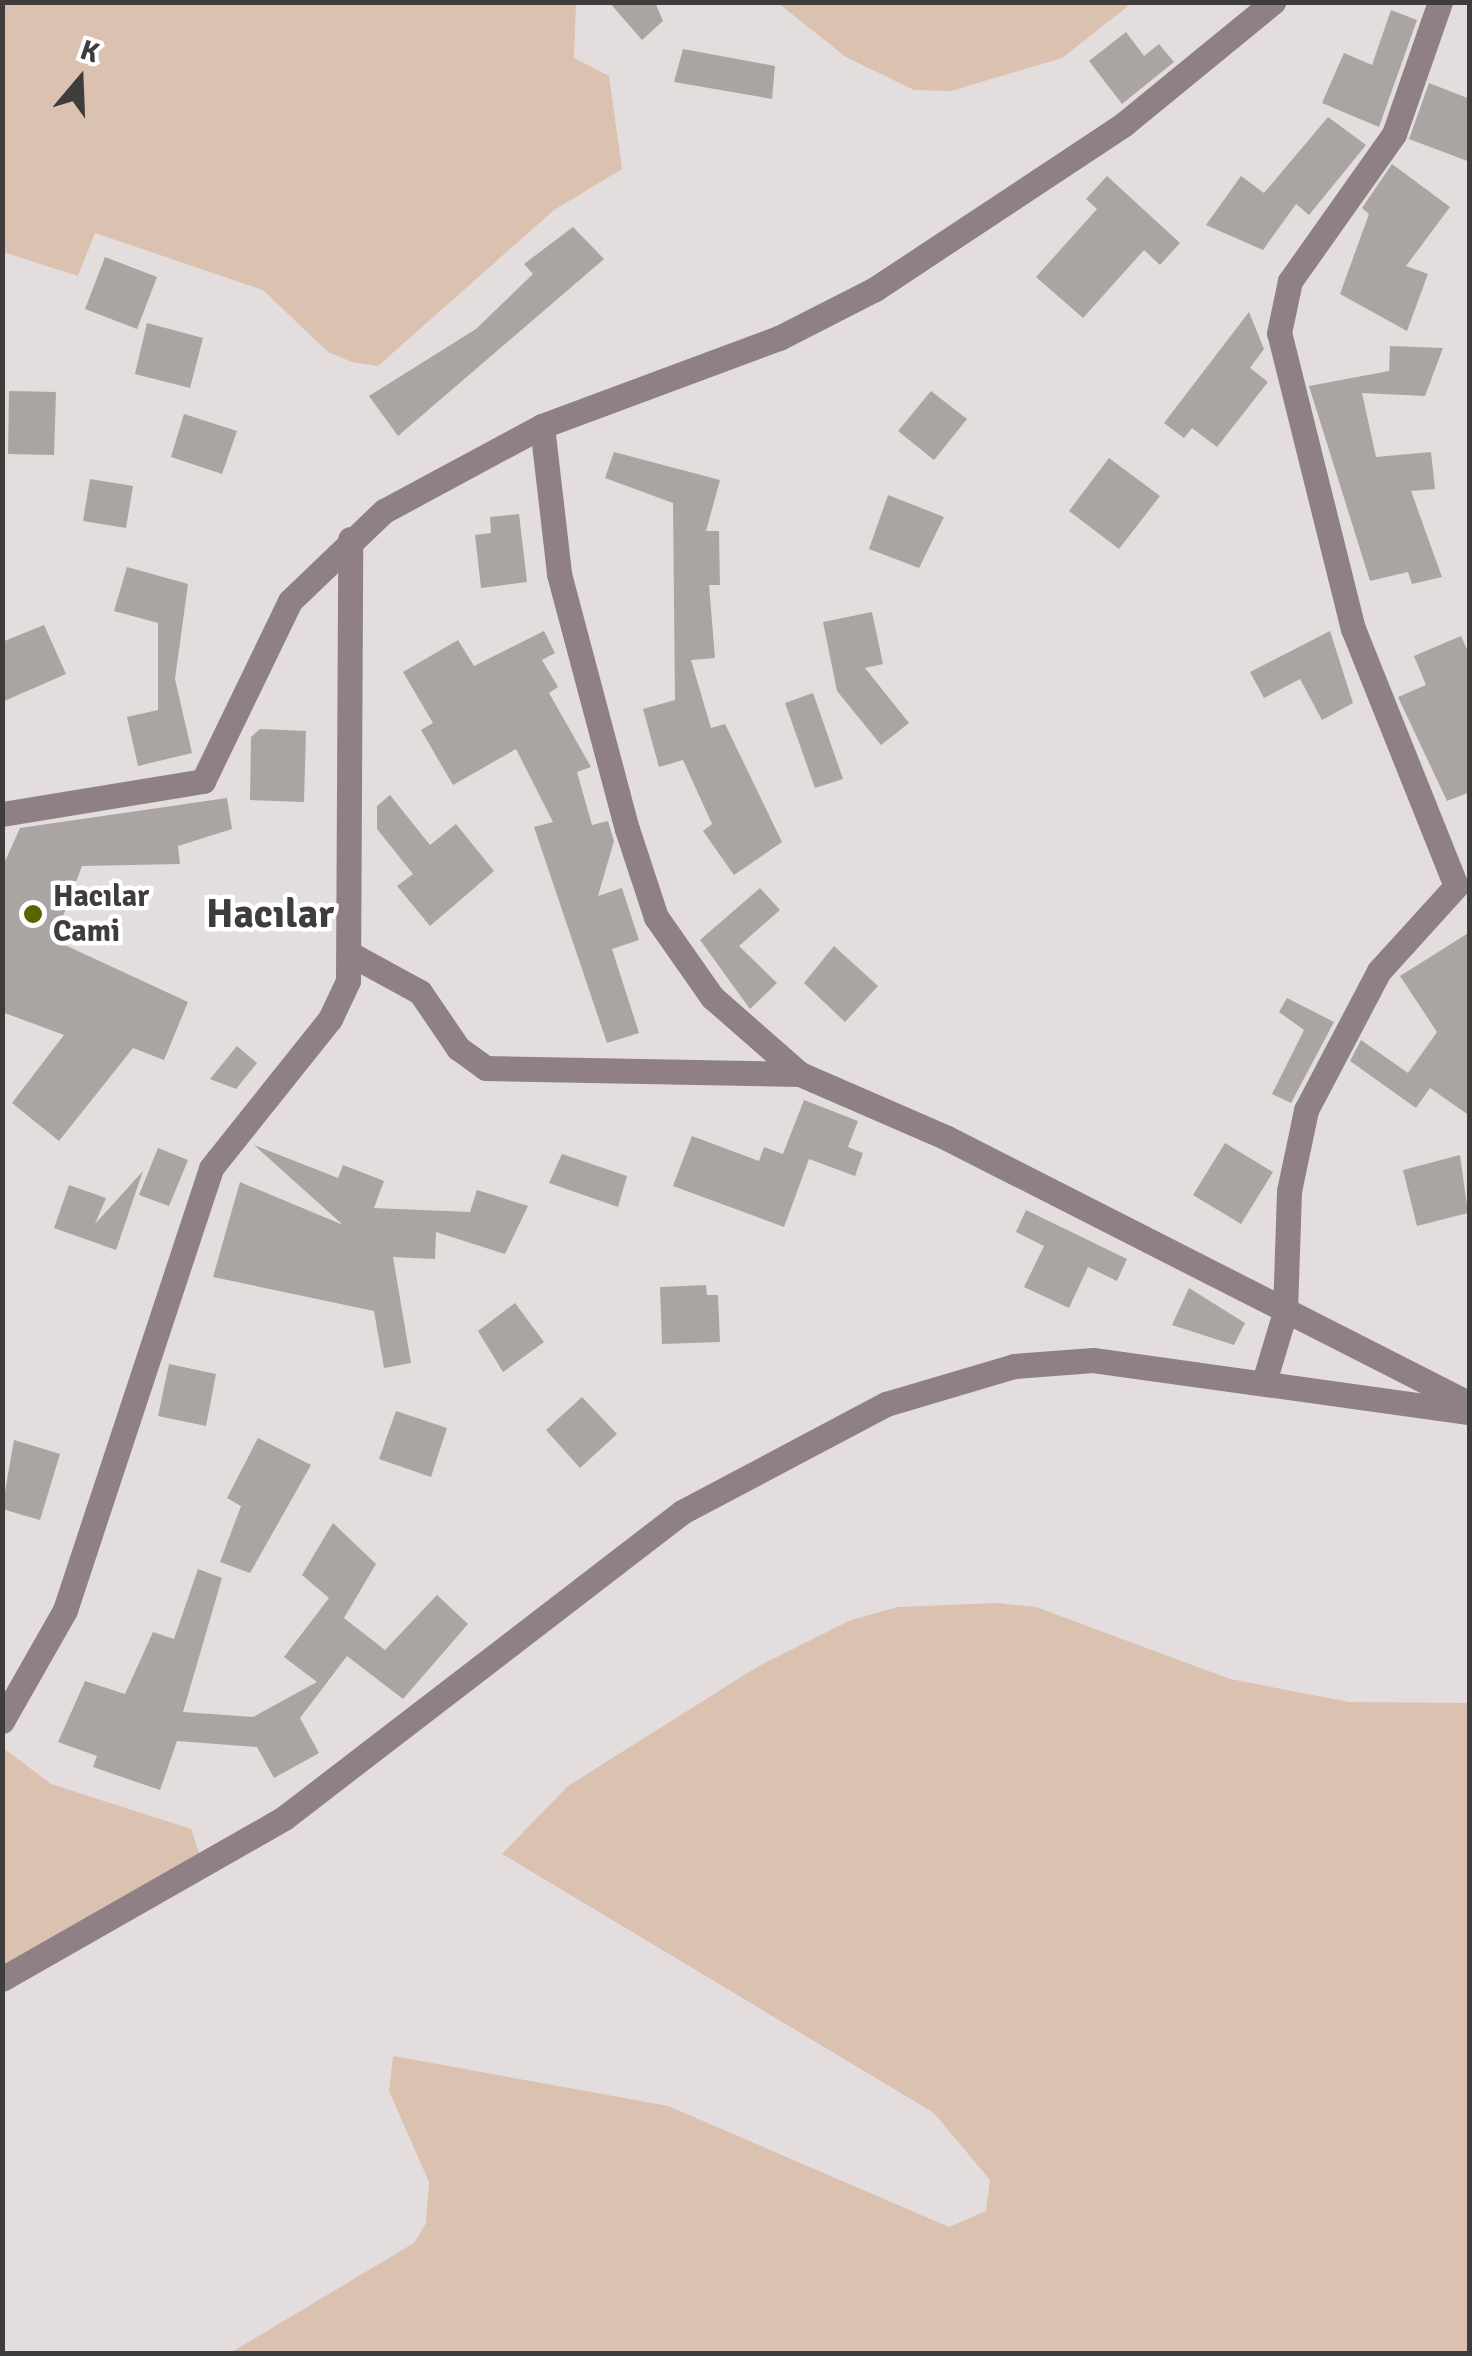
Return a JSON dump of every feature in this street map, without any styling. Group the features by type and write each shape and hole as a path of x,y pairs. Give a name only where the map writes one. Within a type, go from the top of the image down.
{"street":[{"path":"4,816 203,781 267,639 350,539 423,485 542,426 778,338 875,290 1124,124 1273,2"},
{"path":"1264,1382 1285,1312 1288,1191 1306,1110 1379,971 1456,886 1352,629 1287,387 1281,305 1394,134 1440,2"},
{"path":"542,426 559,574 656,917 712,998 800,1074 947,1138 1470,1404"},
{"path":"2,1722 65,1610 211,1168 330,1019 354,956 350,539"},
{"path":"354,956 420,992 458,1048 486,1068 800,1074"},
{"path":"2,1978 206,1870 595,1571 827,1431 1014,1366 1093,1360 1470,1412"}],"shaded area":[{"path":"2,3 576,3 574,58 609,76 622,169 554,210 378,366 352,362 328,352 263,290 95,233 78,276 3,252"},
{"path":"778,3 1132,3 1062,58 951,91 914,90 846,57"},
{"path":"997,1603 1036,1607 1230,1679 1349,1702 1469,1703 1469,2353 230,2353 414,2243 426,2223 429,2182 389,2091 393,2056 668,2106 949,2227 986,2211 990,2180 934,2113 502,1854 568,1786 757,1667 851,1620 898,1607"},
{"path":"2,1747 51,1784 191,1829 205,1870 3,1979"}],"building":[{"path":"609,2 655,2 663,21 642,40"},
{"path":"1391,10 1417,20 1379,127 1322,103 1344,53 1372,65"},
{"path":"1126,32 1144,56 1159,44 1174,62 1122,104 1089,61"},
{"path":"683,49 775,66 772,99 674,82"},
{"path":"1429,83 1470,99 1470,162 1409,139"},
{"path":"1328,117 1366,145 1309,215 1296,204 1263,250 1206,225 1241,176 1264,193"},
{"path":"1392,164 1450,207 1406,266 1428,274 1407,331 1340,294 1369,214 1362,208"},
{"path":"1107,176 1180,243 1160,265 1144,250 1083,318 1036,277 1097,209 1086,199"},
{"path":"573,227 604,259 398,436 369,396 476,329 533,274 524,264"},
{"path":"105,257 157,277 137,329 85,309"},
{"path":"1249,312 1264,349 1250,368 1268,382 1217,447 1192,428 1184,438 1164,423"},
{"path":"147,323 203,338 190,388 135,374"},
{"path":"1390,346 1443,348 1425,396 1362,393 1376,457 1431,452 1435,489 1411,491 1442,577 1412,584 1408,572 1370,581 1309,386 1389,371"},
{"path":"9,391 56,392 54,455 8,454"},
{"path":"931,391 967,419 934,460 898,431"},
{"path":"184,414 237,431 222,474 171,457"},
{"path":"614,452 720,480 706,531 719,531 720,585 709,585 715,658 691,660 711,728 725,724 782,842 734,875 703,831 712,824 683,760 659,767 643,709 675,700 673,503 605,478"},
{"path":"1109,458 1160,496 1119,549 1069,511"},
{"path":"90,479 133,486 126,528 83,521"},
{"path":"888,495 944,517 919,568 869,549"},
{"path":"519,514 527,582 481,588 475,535 491,533 490,517"},
{"path":"127,567 188,584 175,679 192,753 138,766 127,717 158,710 158,623 114,611"},
{"path":"872,612 883,664 865,668 909,723 881,745 837,691 823,622"},
{"path":"44,625 66,674 2,702 2,642"},
{"path":"544,631 555,653 542,660 558,687 549,693 591,767 577,772 592,825 608,821 614,841 598,896 622,888 639,940 612,949 639,1033 607,1043 534,827 553,822 516,749 453,785 421,730 433,723 403,672 458,640 474,666"},
{"path":"1330,631 1353,703 1322,720 1300,679 1264,698 1250,672"},
{"path":"1461,636 1470,656 1470,792 1447,801 1398,697 1426,685 1414,656"},
{"path":"813,693 843,779 815,788 785,703"},
{"path":"260,729 306,731 304,802 250,800 251,737"},
{"path":"390,795 430,845 456,824 494,871 430,926 397,886 413,874 377,829 377,806"},
{"path":"227,798 232,829 178,846 180,864 82,866 54,940 188,1002 164,1060 133,1048 59,1141 12,1103 64,1035 2,1012 2,868 20,828"},
{"path":"760,888 780,910 739,946 777,983 750,1009 700,940"},
{"path":"1470,932 1470,1116 1430,1088 1416,1108 1350,1061 1361,1040 1408,1073 1437,1032 1400,976"},
{"path":"834,946 878,986 845,1022 804,983"},
{"path":"1287,998 1334,1022 1291,1103 1272,1094 1304,1030 1279,1012"},
{"path":"237,1046 257,1063 236,1089 210,1079"},
{"path":"804,1100 858,1121 848,1147 863,1153 855,1176 809,1159 784,1227 673,1186 692,1136 759,1161 764,1147 783,1154"},
{"path":"1225,1143 1273,1172 1241,1224 1193,1195"},
{"path":"254,1145 338,1178 343,1165 384,1181 374,1208 470,1212 477,1190 528,1206 505,1254 436,1232 435,1259 393,1257 411,1363 384,1368 374,1311 213,1277 240,1182 343,1225"},
{"path":"158,1148 188,1160 169,1206 139,1195"},
{"path":"562,1154 627,1176 618,1207 549,1183"},
{"path":"1460,1155 1468,1213 1417,1226 1403,1170"},
{"path":"143,1171 116,1250 54,1228 69,1185 106,1198 95,1224"},
{"path":"1026,1210 1127,1259 1117,1281 1088,1267 1069,1308 1024,1287 1044,1246 1016,1232"},
{"path":"706,1285 707,1295 718,1295 720,1342 662,1344 660,1287"},
{"path":"1189,1288 1245,1323 1234,1345 1172,1325"},
{"path":"515,1303 544,1342 503,1372 478,1331"},
{"path":"169,1364 216,1374 206,1426 158,1416"},
{"path":"582,1397 617,1434 580,1468 546,1430"},
{"path":"396,1411 447,1428 431,1477 379,1459"},
{"path":"258,1438 311,1465 250,1573 220,1562 241,1506 227,1498"},
{"path":"14,1440 60,1454 40,1520 2,1509"},
{"path":"333,1523 376,1564 344,1618 385,1650 437,1595 468,1624 403,1699 347,1656 300,1718 319,1753 274,1778 257,1747 177,1741 160,1790 93,1767 97,1756 58,1742 85,1681 125,1694 153,1632 174,1639 198,1569 222,1578 183,1712 253,1717 317,1682 284,1657 329,1598 302,1575"}],"place":[{"name":"Hacılar Cami","path":"33,914"}],"district":[{"name":"Hacılar","path":"270,914"}]}
